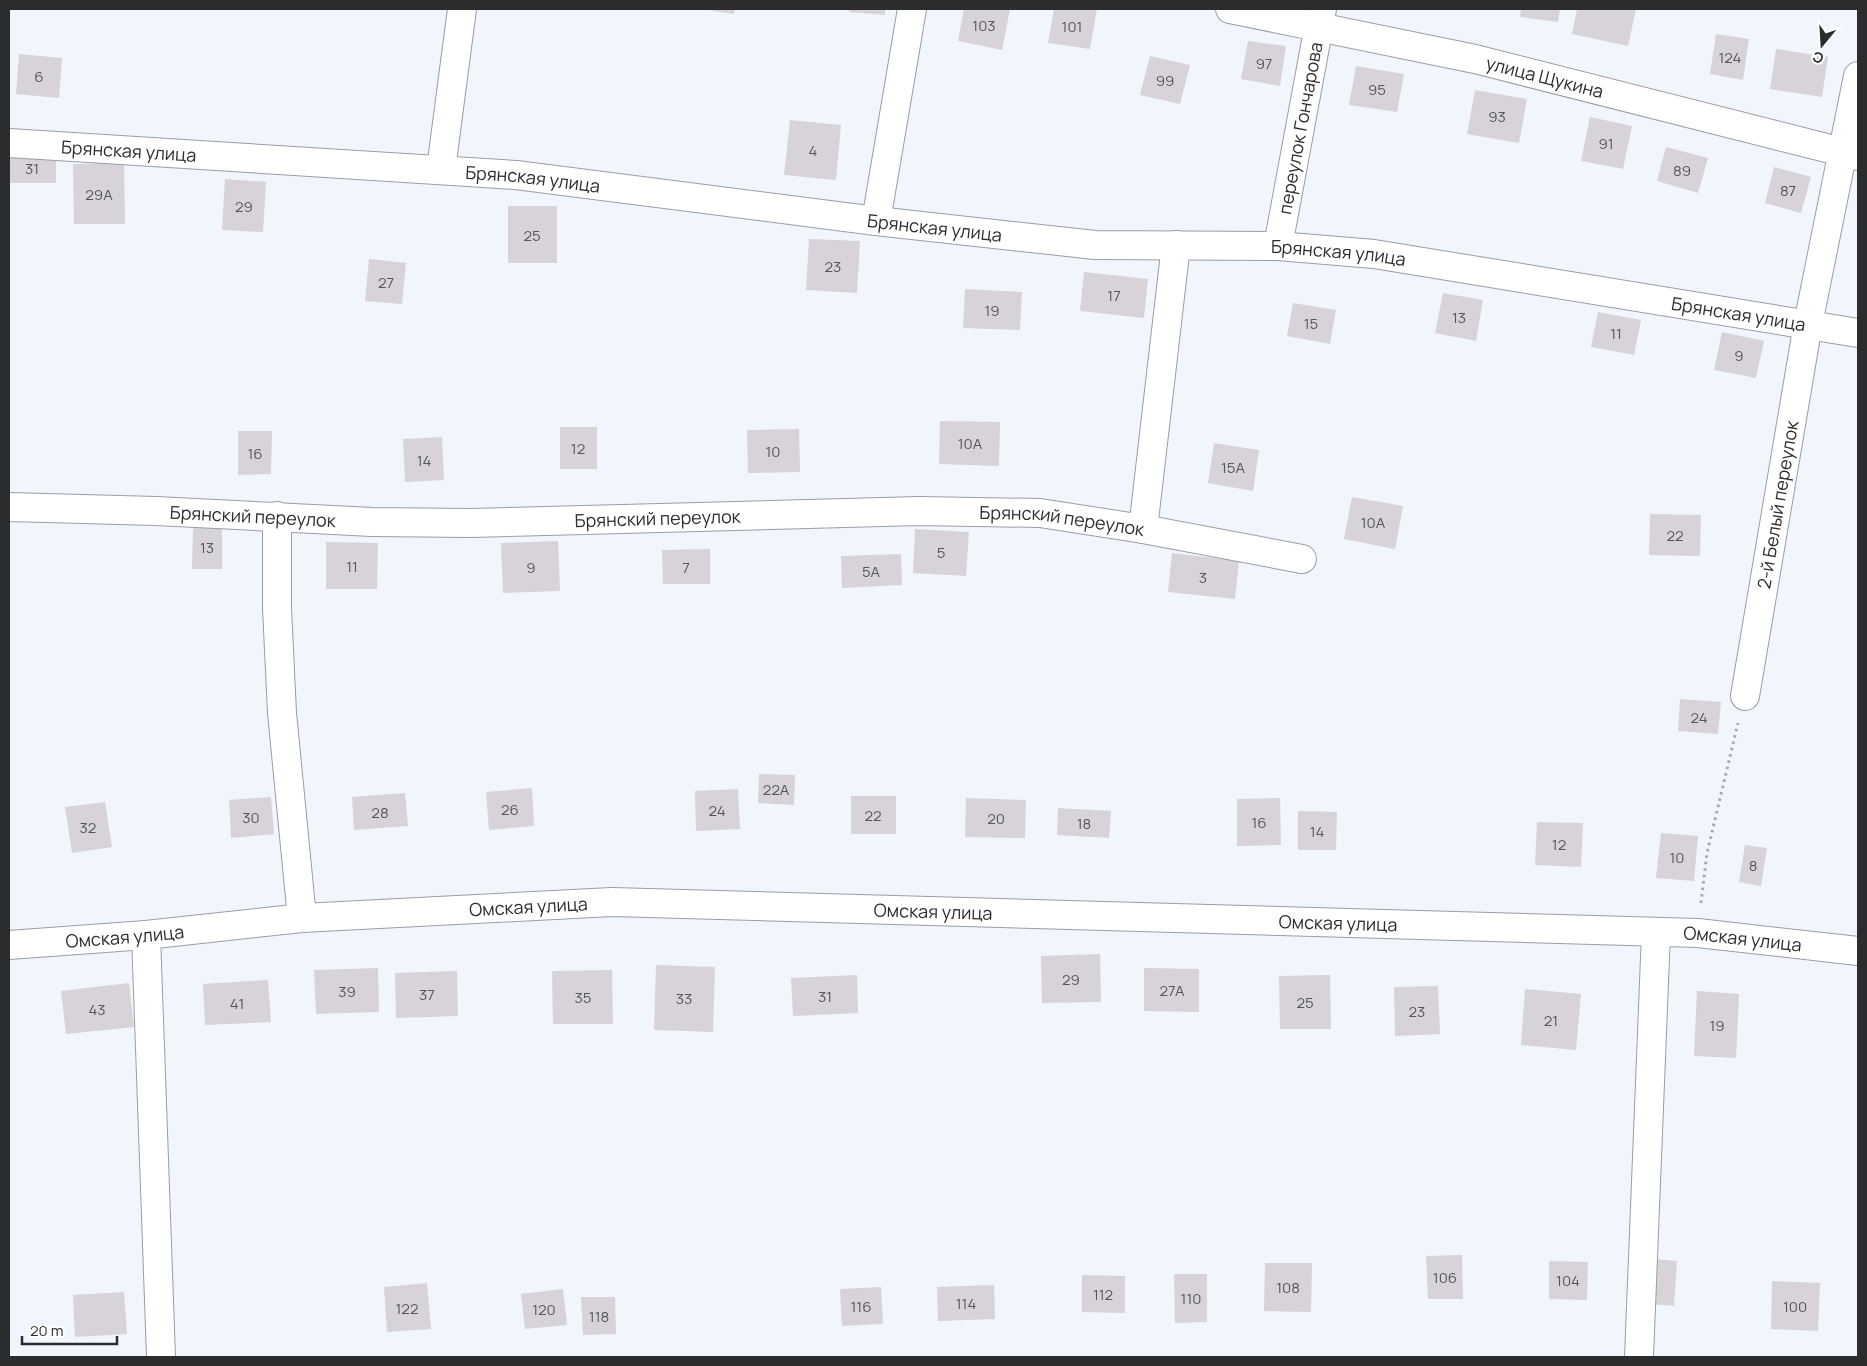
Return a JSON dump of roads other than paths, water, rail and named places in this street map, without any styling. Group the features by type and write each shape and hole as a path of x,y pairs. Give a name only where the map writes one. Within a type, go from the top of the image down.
{"street":[{"path":"441,169 462,9"},
{"path":"876,221 912,9"},
{"name":"улица Щукина","path":"1230,9 1320,19 1851,154"},
{"name":"переулок Гончарова","path":"1278,246 1320,19"},
{"name":"2-й Белый переулок","path":"1745,696 1808,324 1851,154 1858,76"},
{"name":"Брянская улица","path":"9,143 516,175 876,221 1095,245 1278,246 1374,254 1858,333"},
{"path":"1143,529 1176,245"},
{"name":"Брянский переулок","path":"9,507 277,516 372,522 471,523 919,511 1040,513 1143,529 1302,559"},
{"path":"277,516 277,608 282,713 302,918"},
{"name":"Омская улица","path":"9,945 146,935 302,918 612,902 1656,932 1698,934 1858,951"},
{"path":"1639,1357 1656,932"},
{"path":"146,935 161,1357"}]}
